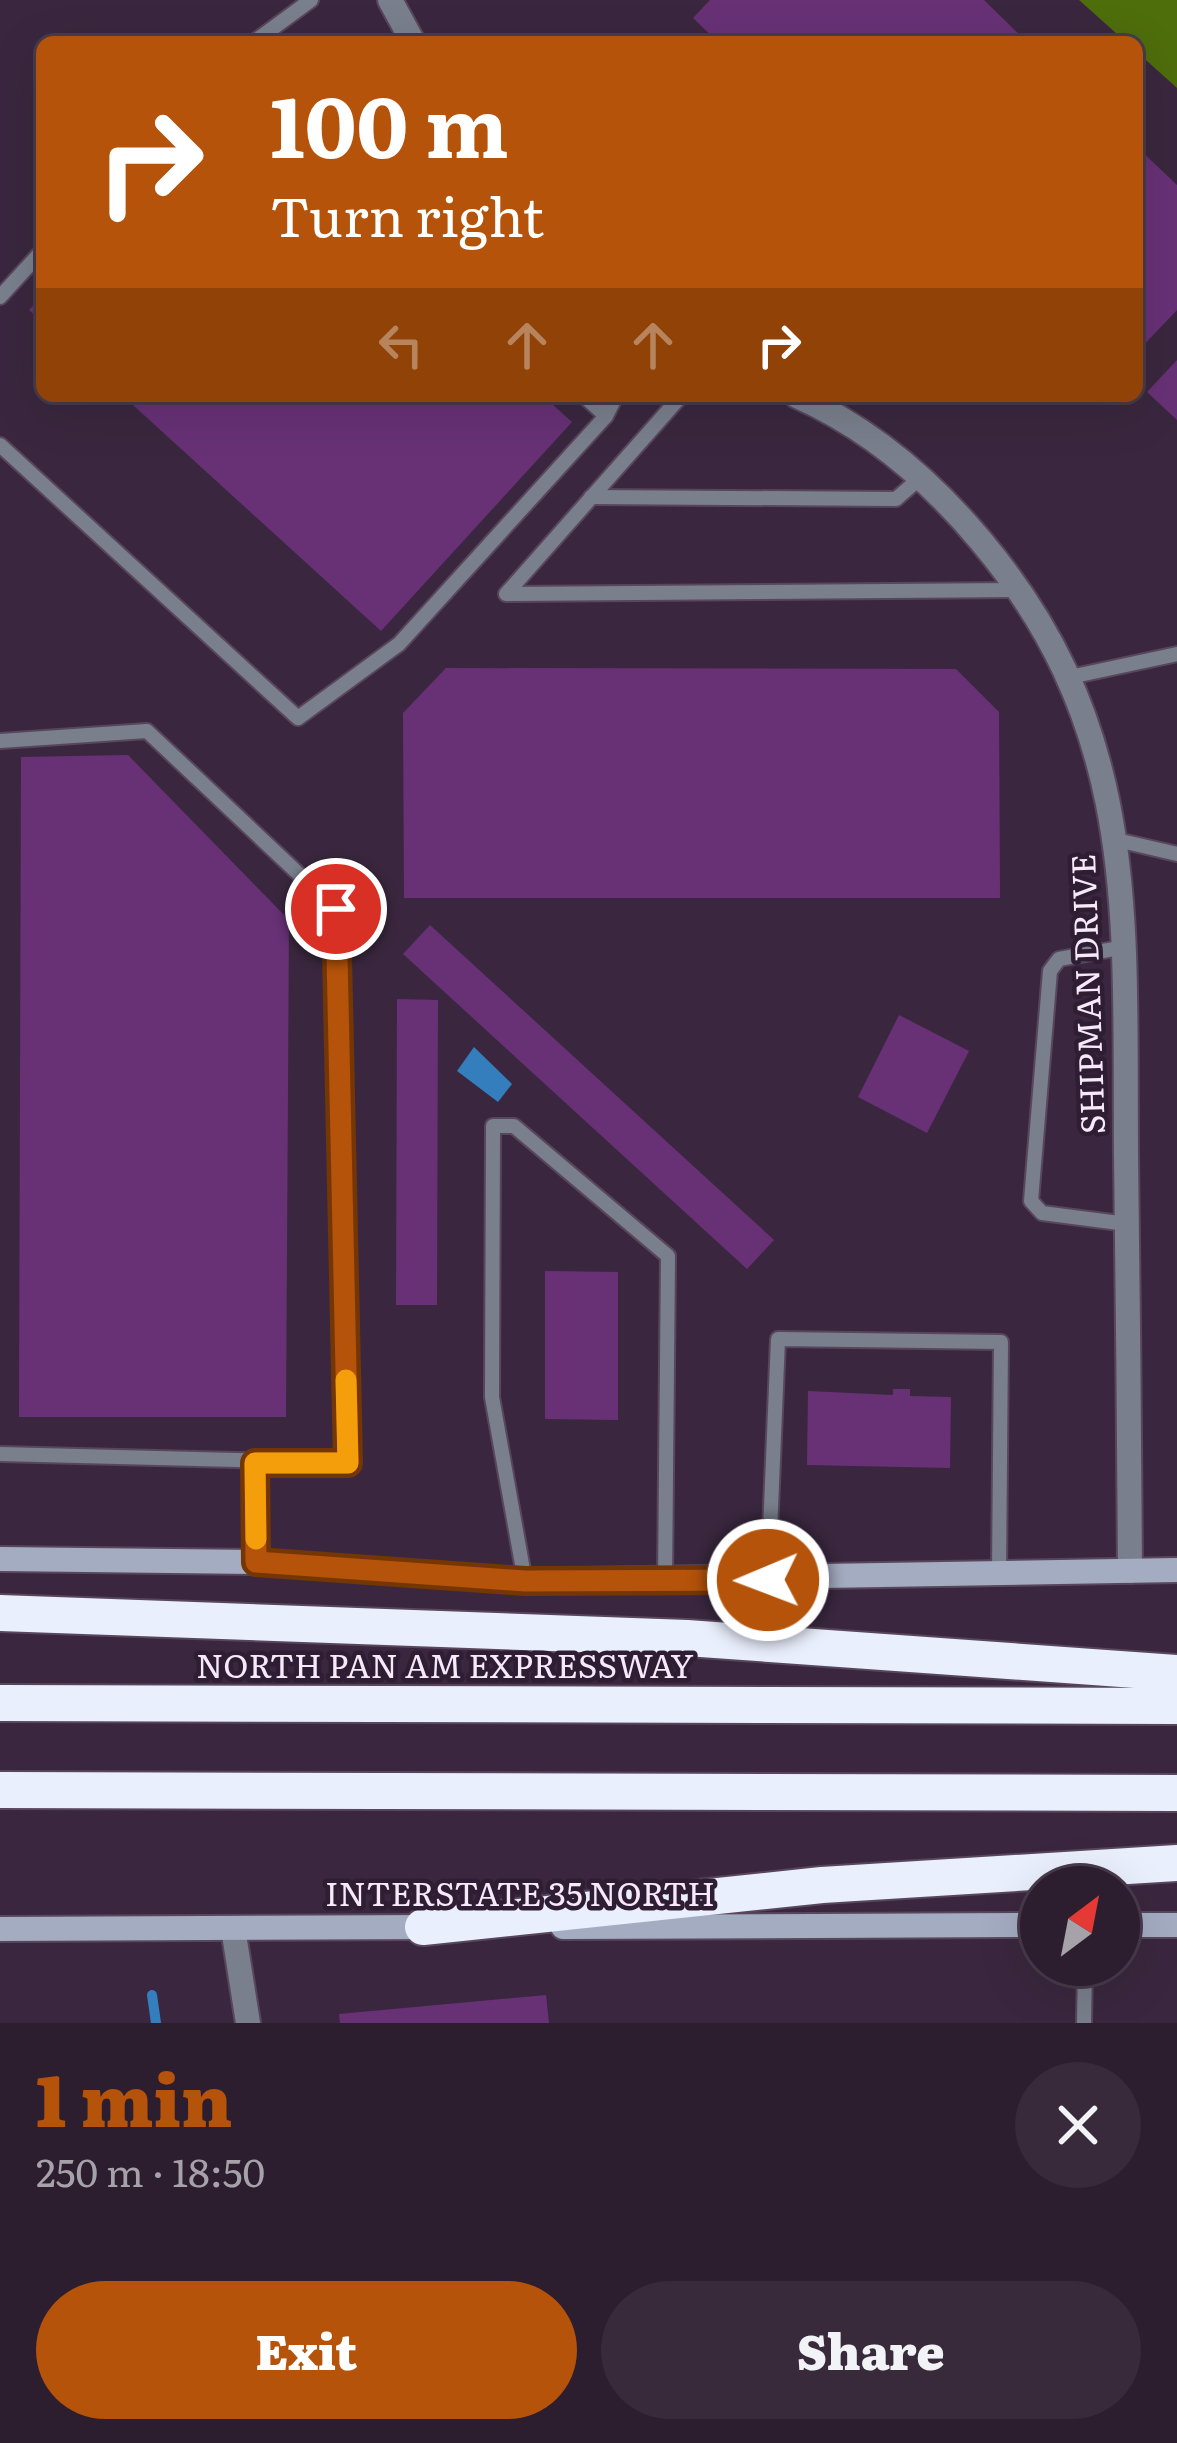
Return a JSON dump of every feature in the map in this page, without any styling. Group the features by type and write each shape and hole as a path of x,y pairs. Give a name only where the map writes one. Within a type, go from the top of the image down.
{"highway":[{"path":"0,1613 687,1638 1177,1673"},
{"name":"NORTH PAN AM EXPRESSWAY","path":"0,1703 1177,1706"},
{"path":"0,1790 1177,1793"},
{"path":"422,1928 822,1885 1177,1863"}],"main road":[{"path":"0,1559 256,1562 525,1581 1177,1570"},
{"name":"INTERSTATE 35 NORTH","path":"0,1929 1020,1925"},
{"path":"1140,1925 1177,1925"}],"street":[{"path":"390,0 410,36"},
{"name":"SHIPMAN DRIVE","path":"808,402 858,430 920,478 954,509 1021,590 1070,677 1098,753 1117,840 1125,947 1130,1571"},
{"path":"233,1928 248,2023"}],"lane":[{"path":"262,36 311,0"},
{"path":"0,298 36,258"},
{"path":"591,402 606,416"},
{"path":"0,445 298,718 399,644 606,416 613,402"},
{"path":"676,402 506,594 1021,590"},
{"path":"591,497 896,499 920,478"},
{"path":"1070,677 1177,653"},
{"path":"0,741 148,731 336,909 348,1463 0,1454"},
{"path":"1117,840 1177,854"},
{"path":"1125,947 1059,959 1050,971 1031,1201 1042,1213 1127,1224"},
{"path":"525,1581 491,1397 493,1126 514,1126 668,1256 665,1581"},
{"path":"768,1580 778,1339 1001,1342 999,1574"},
{"path":"255,1463 256,1562"},
{"path":"1084,2023 1085,1986"}],"green space":[{"path":"1079,0 1177,0 1177,88 1143,57 1143,36 1119,36"}],"water":[{"path":"474,1047 512,1084 498,1102 457,1071"}],"building":[{"path":"710,0 984,0 1021,36 712,36 693,18"},
{"path":"1143,153 1177,185 1177,310 1143,346"},
{"path":"1177,360 1177,420 1147,392"},
{"path":"130,402 550,402 572,422 381,631"},
{"path":"446,668 956,669 999,712 1000,898 404,898 403,713"},
{"path":"128,755 289,920 286,1417 19,1417 21,757"},
{"path":"430,925 774,1240 747,1269 403,954"},
{"path":"397,999 438,1000 437,1305 396,1305"},
{"path":"899,1015 969,1051 927,1133 858,1097"},
{"path":"545,1271 618,1272 618,1420 545,1419"},
{"path":"893,1389 910,1389 910,1396 951,1397 950,1468 807,1465 808,1391 893,1395"},
{"path":"546,1995 549,2023 340,2023 339,2014"}],"waterway":[{"path":"152,1995 156,2023"}],"slow traffic":[{"path":"256,1539 255,1463 348,1463 346,1380"}],"route":[{"path":"336,909 348,1463 255,1463 256,1562 525,1581 768,1580"}]}
